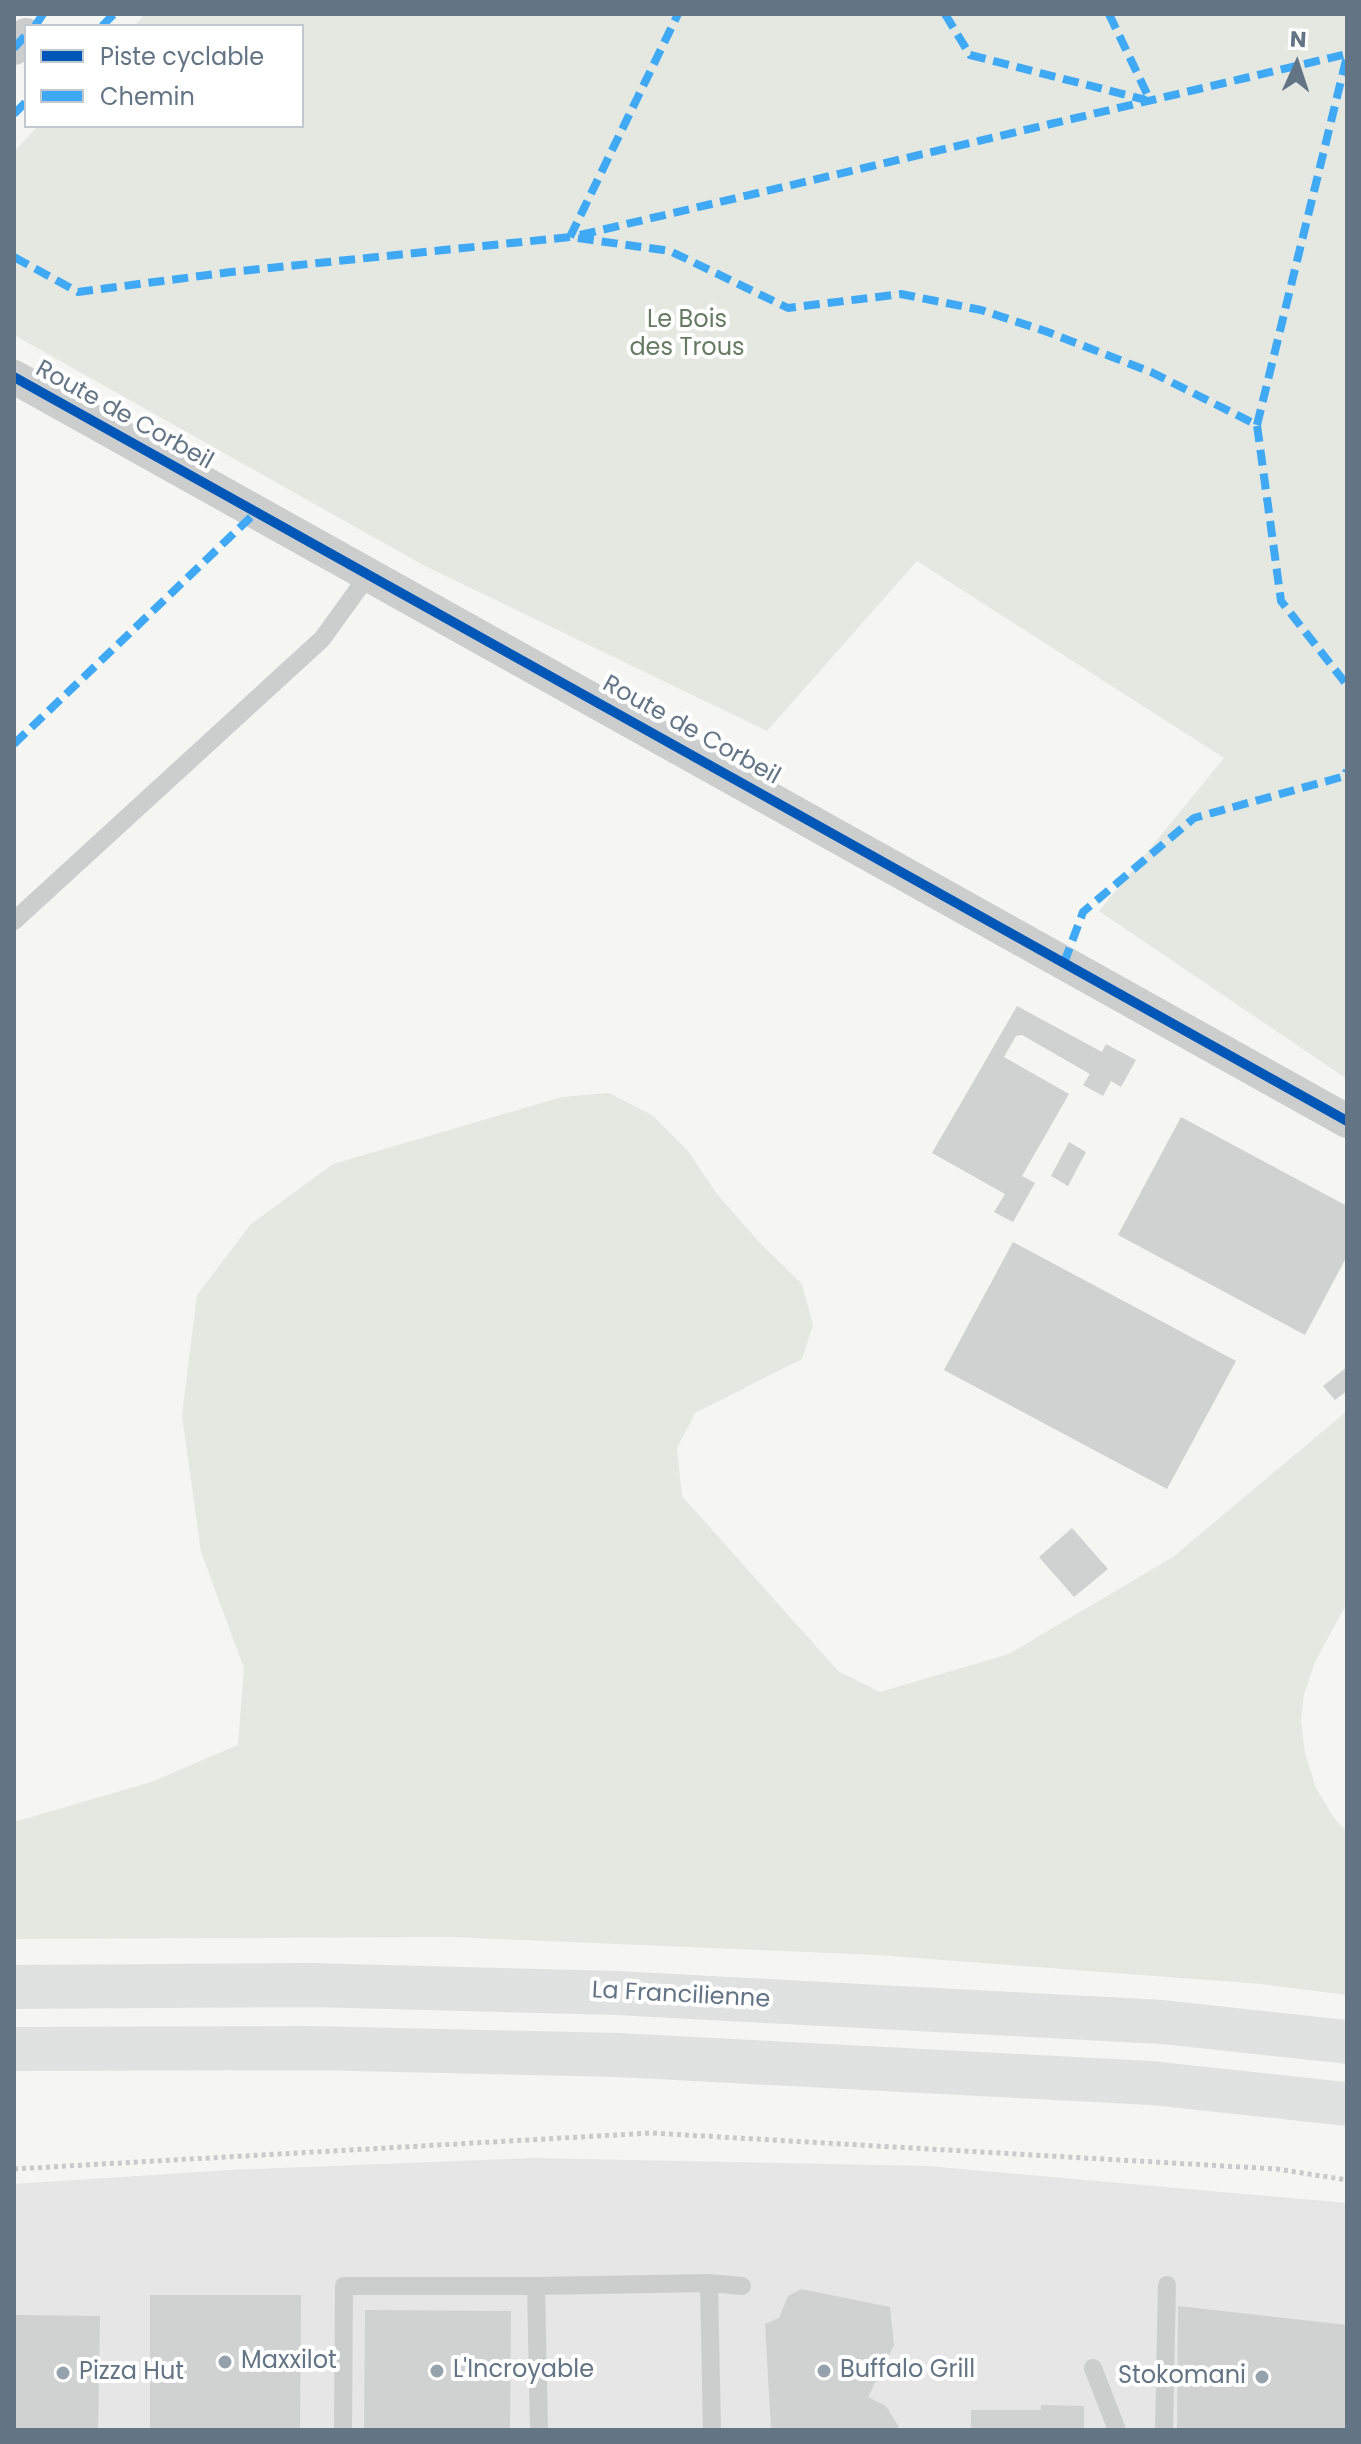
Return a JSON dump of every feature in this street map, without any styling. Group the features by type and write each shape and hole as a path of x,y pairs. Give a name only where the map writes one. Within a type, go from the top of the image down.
{"highway":[{"name":"La Francilienne","path":"14,1987 311,1985 616,1993 1162,2022 1347,2042"},
{"path":"14,2049 310,2048 634,2056 1151,2083 1347,2104"}],"street":[{"name":"Route de Corbeil","path":"14,377 1347,1121"}],"lane":[{"path":"14,921 322,639 369,574"},
{"path":"343,2430 344,2286 709,2283 742,2286"},
{"path":"709,2283 712,2430"},
{"path":"1164,2430 1167,2285"},
{"path":"536,2286 539,2430"},
{"path":"1093,2368 1117,2430"}],"path":[{"path":"14,2169 651,2133 1277,2169 1347,2180"}],"shaded area":[{"path":"534,2158 927,2166 1347,2203 1347,2430 14,2430 14,2184 230,2170"}],"green space":[{"name":"Le Bois des Trous","path":"145,14 1347,14 1347,1079 1099,911 1224,758 917,561 767,731 423,565 14,335 14,152 36,128 304,128 304,24 136,24"},
{"path":"609,1093 652,1115 688,1151 717,1194 802,1284 813,1325 802,1359 695,1413 677,1448 682,1496 838,1671 880,1692 1009,1654 1173,1557 1347,1411 1347,1603 1315,1662 1304,1694 1301,1721 1305,1753 1316,1788 1334,1818 1347,1832 1347,1995 1261,1984 877,1955 452,1937 14,1939 14,1822 151,1782 238,1745 244,1668 201,1552 182,1415 197,1295 251,1224 333,1164 562,1097"}],"building":[{"path":"1017,1006 1102,1052 1106,1044 1136,1060 1121,1087 1111,1081 1103,1096 1083,1085 1090,1074 1022,1035 1016,1036 1004,1057 1069,1094 1022,1176 1035,1183 1013,1222 994,1212 1005,1194 932,1153"},
{"path":"1181,1117 1347,1206 1347,1256 1305,1335 1118,1235"},
{"path":"1069,1142 1086,1152 1068,1186 1051,1176"},
{"path":"1013,1242 1236,1361 1167,1489 944,1370"},
{"path":"1347,1367 1347,1391 1335,1400 1323,1386"},
{"path":"1072,1528 1108,1569 1074,1597 1039,1557"},
{"name":"Buffalo Grill","path":"801,2289 890,2307 894,2345 868,2397 886,2406 899,2427 894,2430 771,2430 765,2324 779,2318 788,2296"},
{"name":"Maxxilot","path":"150,2295 301,2295 300,2430 150,2430"},
{"name":"Stokomani","path":"1178,2306 1347,2325 1347,2430 1177,2430"},
{"name":"L'Incroyable","path":"365,2310 511,2311 510,2430 364,2430"},
{"name":"Pizza Hut","path":"14,2315 100,2316 98,2430 14,2430"},
{"path":"1041,2405 1084,2406 1084,2430 971,2430 971,2410 1041,2410"}],"marked path":[{"path":"36,24 43,14"},
{"path":"104,24 114,14"},
{"path":"570,237 678,14"},
{"path":"945,14 970,55 1146,100"},
{"path":"1109,14 1150,100"},
{"path":"14,48 24,37"},
{"path":"580,235 1347,54"},
{"path":"1257,425 1347,56"},
{"path":"14,114 24,104"},
{"path":"14,257 78,292 231,272 570,237 670,251 788,308 901,294 981,310 1151,372 1257,425 1281,601 1347,685"},
{"path":"14,744 255,513"},
{"path":"1064,963 1083,912 1194,818 1345,776 1347,770"}],"cycle path":[{"path":"14,377 1347,1121"}],"place":[{"name":"Maxxilot","path":"225,2362"},
{"name":"L'Incroyable","path":"437,2371"},
{"name":"Buffalo Grill","path":"824,2371"},
{"name":"Pizza Hut","path":"63,2373"},
{"name":"Stokomani","path":"1262,2377"}]}
